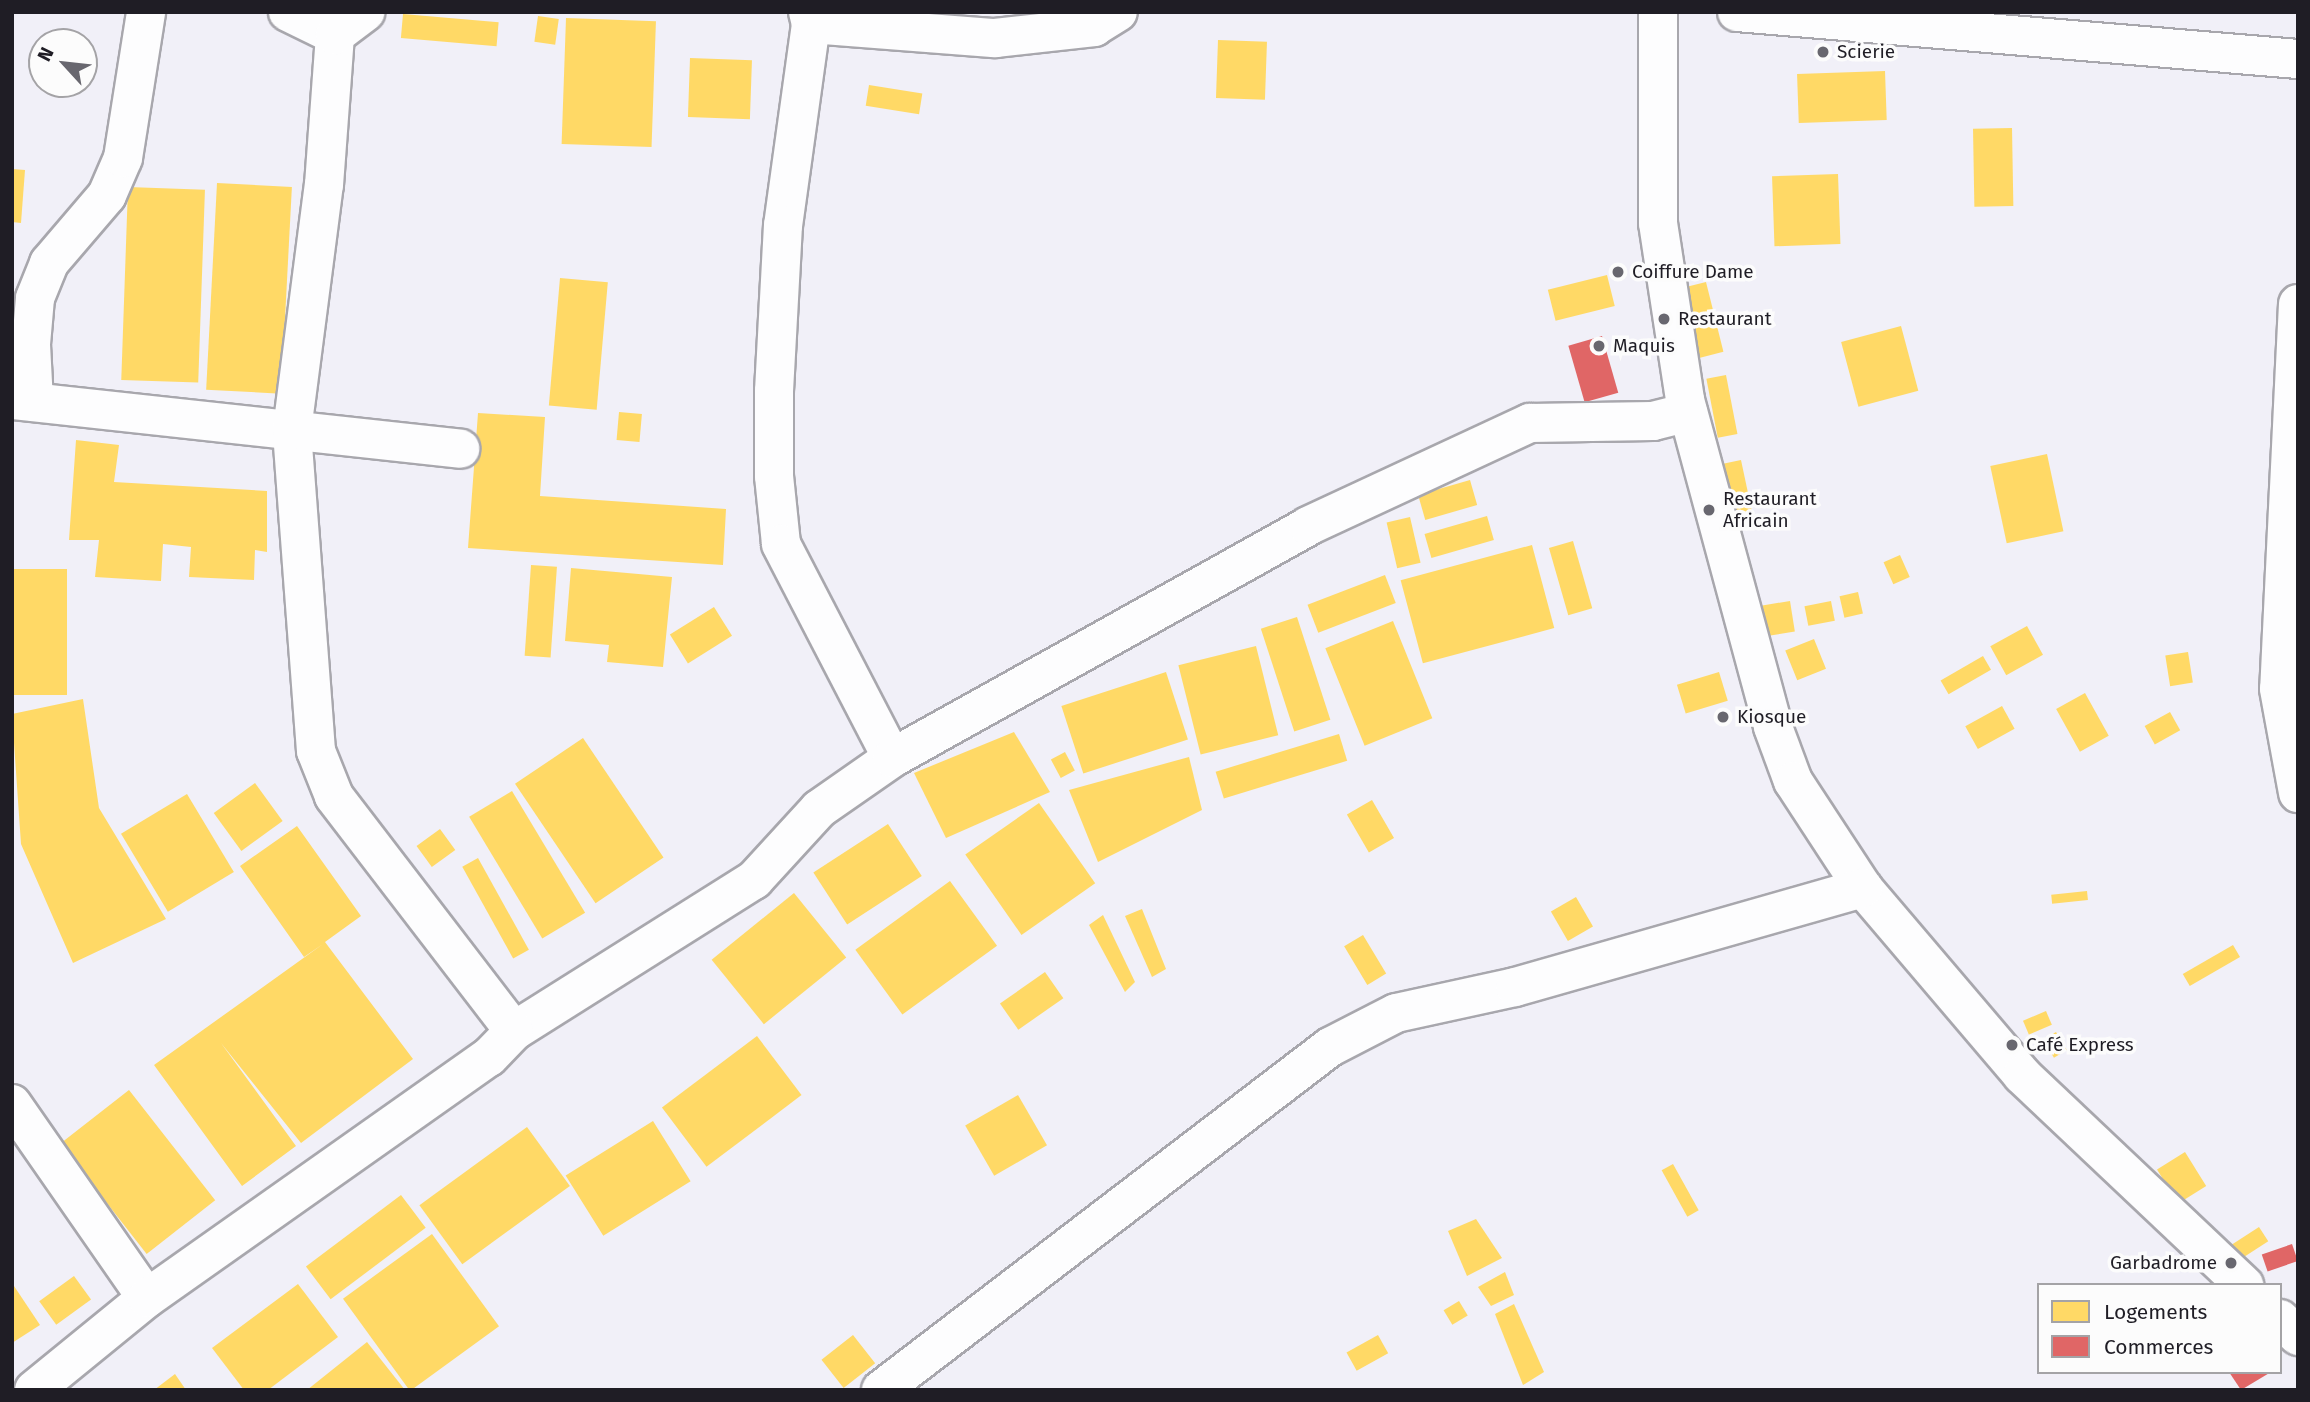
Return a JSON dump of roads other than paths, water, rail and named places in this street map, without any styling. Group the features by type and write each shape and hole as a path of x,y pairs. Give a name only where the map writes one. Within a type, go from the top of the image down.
{"street":[{"path":"146,12 123,158 107,195 49,262 35,298 23,401 460,449"},
{"path":"288,12 350,23 324,185 292,430 316,751 334,796 514,1031"},
{"path":"892,758 781,544 774,476 774,391 782,239 796,110 810,18 995,38 1094,26 1118,12"},
{"path":"1658,12 1658,223 1688,412 1773,727 1793,781 1863,888 2022,1075 2242,1283"},
{"path":"1737,12 2298,59"},
{"path":"2298,304 2279,689 2298,793"},
{"path":"34,1390 147,1298 489,1056 514,1031 754,880 818,809 892,758 1308,526 1530,423 1653,421 1688,412"},
{"path":"881,1390 1330,1047 1385,1019 1863,888"},
{"path":"12,1104 147,1298"},
{"path":"2282,1321 2298,1336"}],"place":[{"name":"Scierie","path":"1823,52"},
{"name":"Coiffure Dame","path":"1618,272"},
{"name":"Restaurant","path":"1664,319"},
{"name":"Maquis","path":"1599,346"},
{"name":"Restaurant Africain","path":"1709,510"},
{"name":"Kiosque","path":"1723,717"},
{"name":"Café Express","path":"2012,1045"},
{"name":"Garbadrome","path":"2231,1263"}]}
